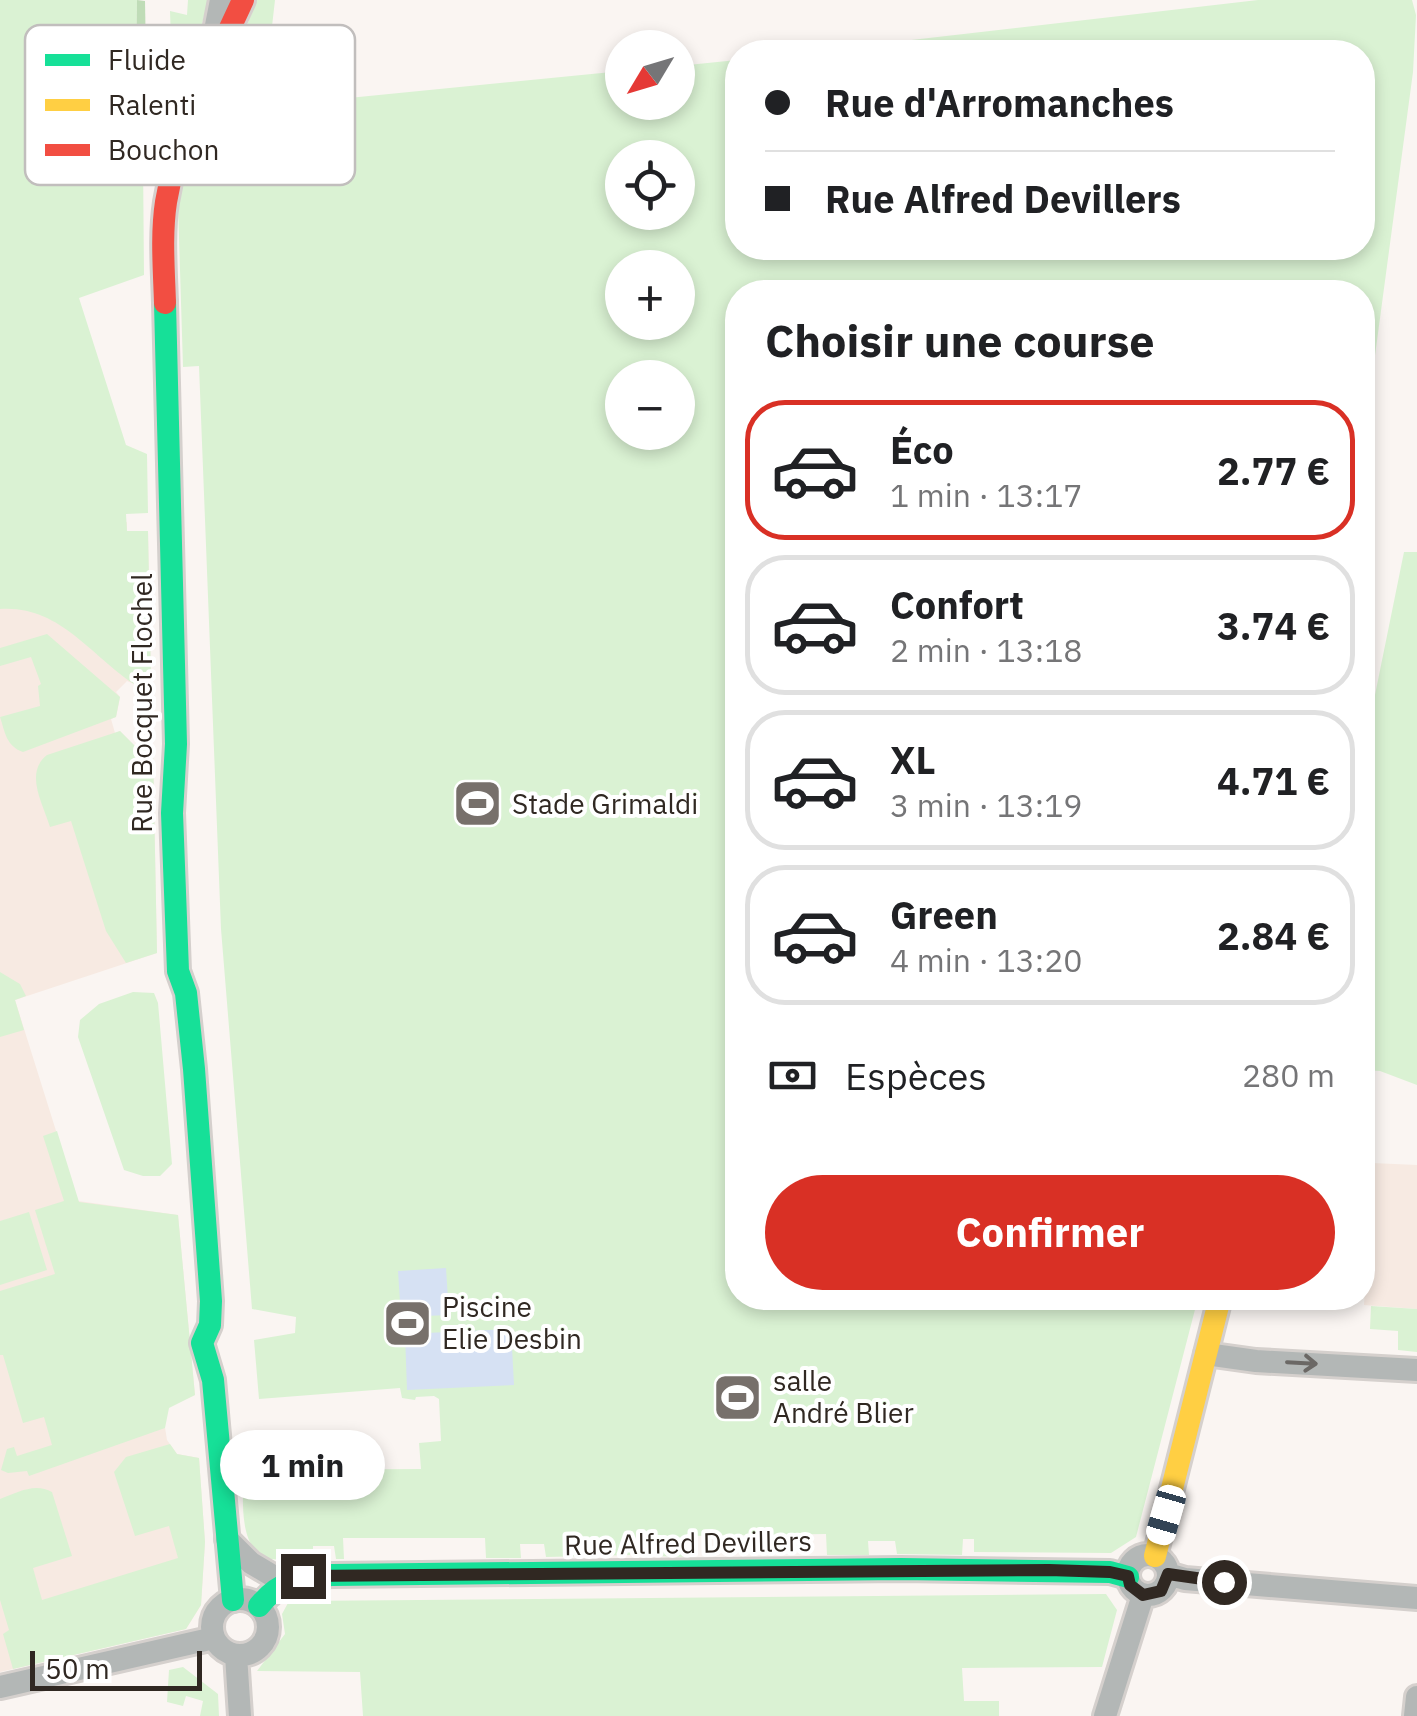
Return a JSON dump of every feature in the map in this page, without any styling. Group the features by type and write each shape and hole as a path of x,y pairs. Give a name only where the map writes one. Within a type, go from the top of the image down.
{"street":[{"name":"Rue Bocquet Flochel","path":"216,25 221,0"},
{"name":"Rue Bocquet Flochel","path":"232,25 243,0"},
{"name":"Rue Bocquet Flochel","path":"170,185 164,283 176,938 194,1069 211,1301 210,1325 202,1344 213,1380 233,1600"},
{"path":"1136,1586 1161,1591 1162,1565 1217,1310"},
{"path":"1206,1354 1256,1361 1417,1370"},
{"path":"227,1539 251,1563 283,1582"},
{"path":"1105,1716 1136,1586 1133,1562 1140,1557 1185,1579 1417,1598"},
{"name":"Rue Alfred Devillers","path":"283,1582 332,1574 901,1569 1080,1571 1136,1586"},
{"path":"259,1606 283,1582"},
{"path":"251,1601 259,1606 268,1624 268,1634 256,1651 236,1655 223,1650 214,1638 213,1619 224,1604 251,1601"},
{"path":"0,1687 214,1638"},
{"path":"236,1655 240,1716"},
{"path":"1416,1716 1417,1696"}],"shaded area":[{"path":"127,522 127,531 148,531 151,679 134,684 127,681 116,692 120,697 116,717 111,719 115,733 120,731 134,745 153,749 157,953 15,1000 78,1201 178,1215 195,1395 169,1407 164,1421 167,1440 177,1454 199,1458 205,1542 201,1605 186,1629 0,1672 0,561"},
{"path":"1375,1163 1417,1165 1417,1309 1375,1306"}],"green space":[{"path":"0,0 137,0 137,25 25,25 25,185 143,185 144,275 79,298 126,445 147,454 148,513 126,514 127,531 148,531 151,679 134,684 56,623 21,610 0,609"},
{"path":"137,0 145,1 145,25 137,25"},
{"path":"188,0 208,0 202,25 170,25 170,11 187,15"},
{"name":"Stade Grimaldi","path":"257,0 275,0 272,25 247,25"},
{"name":"Stade Grimaldi","path":"1258,0 1412,0 1416,15 1413,72 1375,355 1375,280 725,280 725,1310 1195,1310 1136,1537 1111,1553 974,1552 974,1539 963,1539 962,1555 897,1554 895,1541 868,1541 869,1555 827,1555 826,1534 685,1536 685,1557 653,1556 652,1545 630,1545 630,1555 546,1557 544,1544 520,1544 521,1558 486,1558 485,1538 343,1538 344,1559 336,1559 334,1546 313,1546 313,1557 281,1560 260,1554 252,1546 244,1522 243,1470 421,1469 419,1443 441,1441 439,1399 402,1398 400,1388 259,1399 254,1340 295,1333 296,1317 252,1309 221,929 199,366 183,367 178,205 183,185 355,185 355,97 605,73 605,120 695,120 695,64 725,61 725,260 1375,260 1375,40 911,40"},
{"path":"1404,552 1417,552 1417,1085 1375,1071 1375,695"},
{"path":"47,634 120,697 116,717 23,752 10,742 0,717 40,706 41,684 31,657 0,666 0,648"},
{"path":"120,731 134,745 153,749 157,953 126,963 106,931 71,821 50,827 36,780 40,762 47,755"},
{"path":"0,972 20,984 26,996 15,1000 24,1030 0,1037"},
{"path":"133,992 154,993 158,1003 172,1164 160,1176 124,1170 78,1037 80,1020 99,1004"},
{"path":"57,1131 79,1202 178,1215 195,1395 169,1408 165,1428 29,1476 27,1471 1,1470 7,1449 14,1447 17,1456 52,1445 44,1417 23,1423 0,1355 0,1291 55,1274 35,1210 64,1201 43,1136"},
{"path":"29,1212 47,1270 0,1285 0,1221"},
{"path":"1375,1306 1417,1309 1417,1352 1398,1350 1398,1331 1370,1329 1371,1310"},
{"path":"170,1444 177,1454 199,1458 205,1542 201,1605 186,1629 13,1669 3,1634 9,1630 0,1600 0,1499 32,1488 52,1492 72,1556 33,1568 42,1600 178,1558 169,1526 135,1536 114,1472 126,1457"},
{"path":"1106,1594 1117,1610 1102,1667 962,1668 964,1701 999,1701 999,1716 363,1716 360,1672 257,1671 285,1634 282,1614 288,1603 298,1601"},
{"path":"183,1667 218,1694 219,1716 200,1716 203,1701 186,1696 183,1706 167,1702 169,1670"}],"water":[{"path":"446,1268 449,1315 401,1317 398,1271"},
{"path":"511,1329 514,1385 407,1390 405,1334"}],"traffic: fast":[{"path":"165,303 178,971 186,993 194,1069 211,1301 210,1325 202,1343 213,1380 233,1600"},
{"path":"259,1606 275,1590 291,1582 332,1575 901,1569 1110,1572 1128,1577"}],"traffic: slow":[{"path":"1155,1556 1217,1310"}],"traffic: jam":[{"path":"232,25 243,0"},
{"path":"165,303 164,227 170,185"}],"place":[{"name":"Stade Grimaldi","path":"477,804"},
{"name":"Piscine Elie Desbin","path":"407,1323"},
{"name":"salle André Blier","path":"738,1397"}],"route":[{"path":"303,1576 1049,1570 1128,1576 1130,1585 1143,1595 1161,1591 1168,1574 1224,1582"}]}
